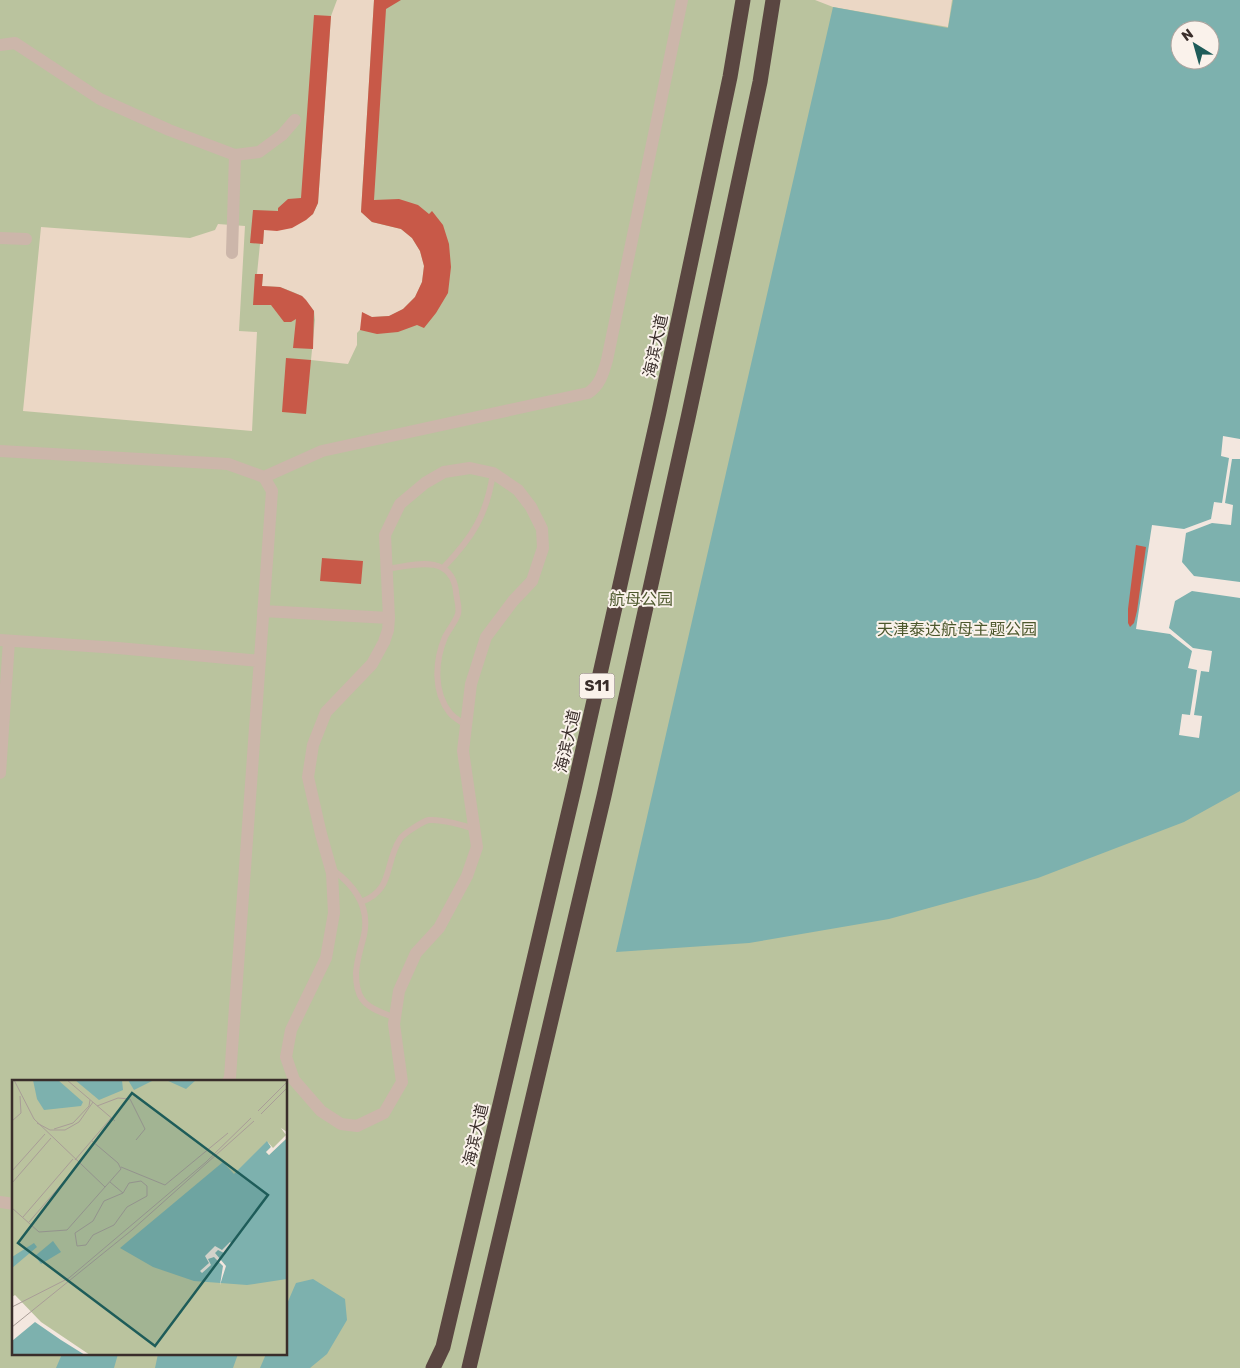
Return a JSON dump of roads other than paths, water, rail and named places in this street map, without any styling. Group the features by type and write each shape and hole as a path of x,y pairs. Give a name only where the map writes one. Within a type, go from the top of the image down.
{"highway":[{"name":"海滨大道","path":"433,1368 443,1347 574,789 663,393 730,77 742,0"},
{"name":"S11","path":"469,1368 604,796 682,447 760,82 773,0"}],"street":[{"path":"264,477 322,451 588,393 595,389 601,380 607,360 682,0"},
{"path":"0,45 15,43 100,99 169,130 235,155 259,152 296,120"},
{"path":"232,253 235,155"},
{"path":"0,238 26,239"},
{"path":"0,451 228,464 264,477 272,491 229,1080"},
{"path":"470,468 493,473 518,490 531,507 542,529 543,548 532,581 513,601 486,637 471,684 463,751 477,848 467,876 439,928 416,953 399,991 394,1024 402,1082 384,1113 357,1126 341,1124 320,1111 294,1080 286,1057 291,1030 326,958 334,913 330,867 320,834 308,776 313,745 326,712 372,664 384,642 388,630 387,569 384,535 400,504 424,483 444,472 470,468"},
{"path":"263,611 388,618"},
{"path":"0,774 4,641 118,648 260,661"}],"lane":[{"path":"443,568 466,543 478,525 492,488 493,473"},
{"path":"387,569 423,563 437,564 447,571 455,585 458,613 439,653 438,690 451,714 466,725"},
{"path":"361,902 373,898 385,882 390,861 400,838 413,829 428,820 454,823 474,829"},
{"path":"330,867 346,879 357,893 366,919 357,960 356,983 361,999 370,1007 395,1018"}],"water":[{"name":"天津泰达航母主题公园","path":"953,0 1240,0 1240,791 1184,822 1038,878 889,919 749,943 616,952 833,7 948,28"},
{"path":"313,1279 345,1299 347,1320 327,1354 310,1368 260,1368 265,1356 288,1356 288,1301 296,1283"},
{"path":"61,1356 117,1356 114,1368 56,1368"},
{"path":"158,1356 237,1356 233,1368 155,1368"}],"park label":[{"name":"航母公园","path":"641,599"}]}
